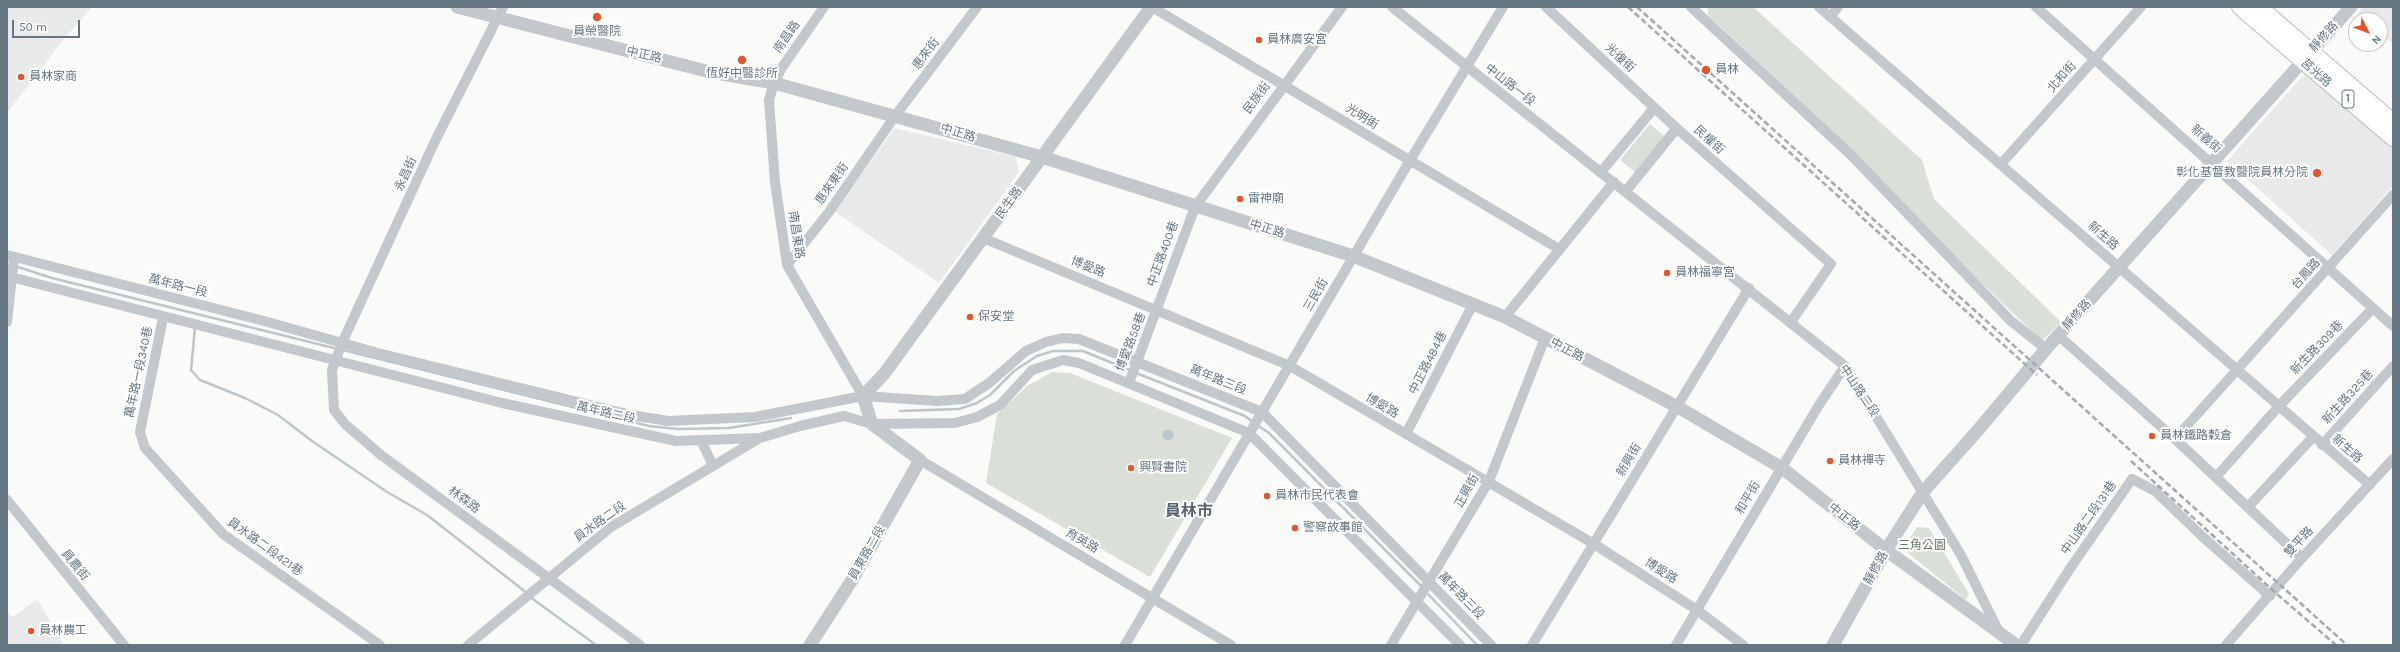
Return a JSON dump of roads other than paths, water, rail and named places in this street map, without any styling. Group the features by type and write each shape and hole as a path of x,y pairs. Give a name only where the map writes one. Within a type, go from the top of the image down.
{"main road":[{"name":"莒光路","path":"2240,7 2393,122"},
{"name":"莒光路","path":"2259,7 2307,56 2393,138"}],"street":[{"name":"中正路","path":"457,7 500,13 710,72 774,83 1042,157 1194,207 1353,256 1506,317 1676,406 1782,468 1886,550 1999,632"},
{"name":"南昌路","path":"774,83 781,69 824,7"},
{"name":"惠來街","path":"895,116 977,7"},
{"name":"光明街","path":"1151,7 1284,84 1409,162 1559,249"},
{"name":"民生路","path":"863,396 884,374 1151,7"},
{"name":"民族街","path":"1194,207 1342,7"},
{"name":"中山路一段","path":"1392,7 1467,68 1614,182"},
{"name":"三民街","path":"1125,645 1290,366 1353,256 1504,7"},
{"name":"光復街","path":"1546,7 1677,128"},
{"name":"新生路","path":"1819,7 2280,405 2322,445 2370,485"},
{"path":"1830,17 1838,7"},
{"name":"新義街","path":"2036,7 2213,163 2328,269 2393,326"},
{"name":"北和街","path":"2001,164 2141,7"},
{"name":"靜修路","path":"1833,645 1886,550 1923,492 1979,429 2046,349 2120,268 2351,7"},
{"path":"1698,9 1850,154 2012,321 2046,349"},
{"name":"永昌街","path":"342,343 435,141 500,13"},
{"name":"南昌東路","path":"774,83 769,100 775,182 787,265 863,396"},
{"path":"1601,172 1654,108"},
{"name":"惠來東街","path":"787,265 829,212 895,116"},
{"name":"民權街","path":"1626,191 1677,128 1831,264 1791,322"},
{"path":"1506,317 1614,182"},
{"name":"中山路二段","path":"1614,182 1845,366 1961,555 1999,632 2016,645"},
{"name":"台鳳路","path":"2175,439 2393,195"},
{"name":"中正路400巷","path":"1157,310 1194,207"},
{"name":"博愛路","path":"983,238 1290,366 1594,544 1697,610 1743,645"},
{"path":"7,322 10,256"},
{"name":"萬年路一段","path":"10,256 264,321 342,343"},
{"path":"10,277 163,318 336,359"},
{"name":"新興街","path":"1532,645 1749,288"},
{"name":"中正路484巷","path":"1406,434 1473,304"},
{"name":"新生路309巷","path":"2216,477 2280,405 2373,308"},
{"name":"博愛路58巷","path":"1129,383 1157,310"},
{"name":"萬年路一段340巷","path":"140,432 163,318"},
{"path":"2059,336 2175,439 2302,558"},
{"name":"萬年路三段","path":"863,396 922,401 965,399 988,383 1026,351 1046,342 1063,338 1079,338 1138,361 1262,412 1491,645"},
{"name":"正興街","path":"1391,645 1430,582 1488,481 1545,338"},
{"name":"林森路","path":"342,343 331,377 334,410 345,424 381,455 547,579 640,645"},
{"name":"萬年路二段","path":"342,343 631,415 668,421 754,418 863,396"},
{"name":"萬年路二段","path":"336,359 496,401 665,440 760,438 800,426 844,416 872,424"},
{"path":"872,424 955,423 977,416 1000,405 1032,370 1063,360 1079,363 1249,433 1460,645"},
{"name":"和平街","path":"1676,645 1819,405 1845,366"},
{"name":"新生路325巷","path":"2322,445 2393,366"},
{"path":"863,396 872,424 920,460"},
{"name":"員水路二段421巷","path":"140,432 145,448 223,534 380,645"},
{"path":"2248,507 2313,436"},
{"name":"員水路二段","path":"468,645 612,527 760,438"},
{"path":"701,440 713,466"},
{"name":"雙平路","path":"2226,645 2302,558 2393,459"},
{"name":"育英路","path":"920,460 1231,645"},
{"name":"員東路二段","path":"810,645 852,580 920,460"},
{"name":"中山路二段131巷","path":"2021,645 2069,570 2132,478 2155,491 2204,538 2270,596"},
{"name":"員農街","path":"7,500 124,645"}],"waterway":[{"path":"15,266 52,278 338,349"},
{"path":"195,327 191,370 200,380 245,398 278,415 312,441 387,492 427,515 527,593"},
{"path":"343,350 649,426 678,429 729,428 791,418"},
{"path":"900,411 959,409 977,403 990,395 1014,371 1037,356 1053,351 1083,351 1132,371"},
{"path":"1136,373 1245,416 1253,422"},
{"path":"1257,425 1269,433 1423,588"},
{"path":"1426,592 1477,645"},
{"path":"530,597 596,645"}],"railway":[{"path":"1628,7 2037,375"},
{"path":"1637,7 2347,645"},
{"path":"2131,461 2278,595 2336,645"}],"place":[{"name":"員榮醫院","path":"597,17"},
{"name":"員林廣安宮","path":"1259,40"},
{"name":"恆好中醫診所","path":"742,60"},
{"name":"員林","path":"1706,70"},
{"name":"員林家商","path":"21,77"},
{"name":"彰化基督教醫院員林分院","path":"2317,173"},
{"name":"雷神廟","path":"1240,199"},
{"name":"員林福寧宮","path":"1667,273"},
{"name":"保安堂","path":"970,317"},
{"name":"員林鐵路穀倉","path":"2152,436"},
{"name":"員林禪寺","path":"1830,461"},
{"name":"興賢書院","path":"1131,468"},
{"name":"員林市民代表會","path":"1267,496"},
{"name":"警察故事館","path":"1295,528"},
{"name":"員林農工","path":"31,631"}],"district":[{"name":"員林市","path":"1189,511"}],"park label":[{"name":"三角公園","path":"1922,546"}]}
